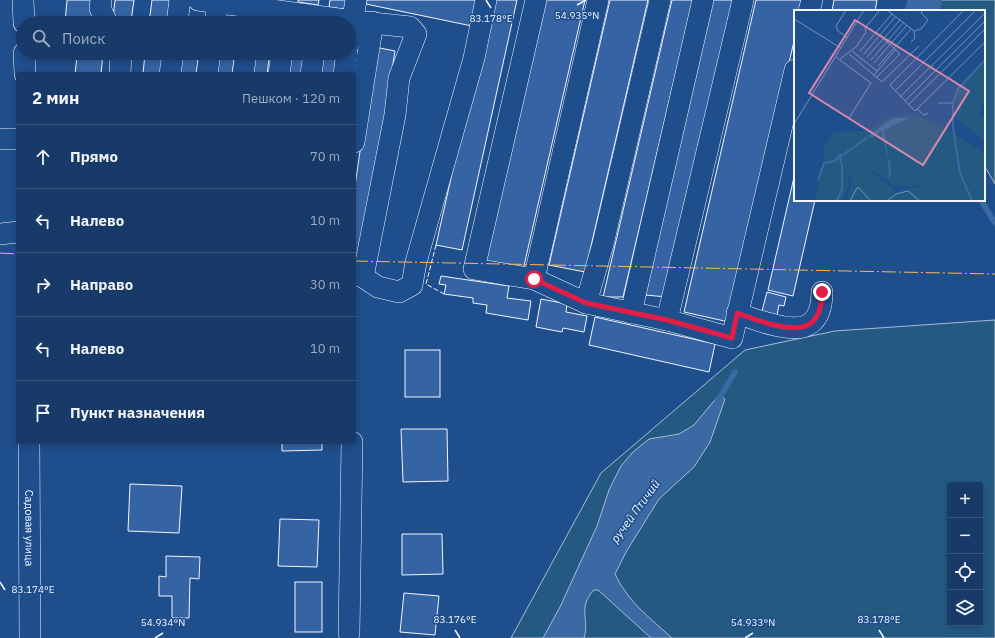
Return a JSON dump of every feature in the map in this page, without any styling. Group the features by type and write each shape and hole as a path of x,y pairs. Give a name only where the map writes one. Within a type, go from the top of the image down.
{"street":[{"path":"23,0 24,16"},
{"path":"101,0 100,8 104,16"},
{"path":"178,16 180,0"},
{"path":"198,0 218,1 252,10 321,13 333,16"},
{"path":"354,16 356,0"},
{"path":"356,21 410,27 416,34 400,78 395,115 358,276 378,287 399,292 412,285 416,262 474,58 486,0"},
{"path":"536,0 474,269 534,279 586,303 667,320 732,338 794,74"},
{"path":"534,279 598,0"},
{"path":"586,303 603,244 660,0"},
{"path":"631,313 703,0"},
{"path":"667,320 743,0"},
{"path":"809,10 812,0"},
{"path":"216,16 218,1"},
{"path":"356,129 373,22"},
{"path":"24,60 25,72"},
{"path":"120,72 121,60"},
{"path":"170,72 172,60"},
{"path":"207,72 209,60"},
{"path":"243,72 245,60"},
{"path":"278,72 281,60"},
{"path":"311,72 313,60"},
{"path":"344,72 346,60"},
{"path":"0,139 16,139"},
{"path":"0,234 16,232"},
{"path":"737,313 775,327 796,328 806,326 812,323 817,316 821,306 822,292"},
{"name":"Садовая улица","path":"29,444 30,638"},
{"path":"349,633 352,444"}],"shaded area":[{"path":"917,0 995,0 995,184 985,167 985,10 914,10"},
{"path":"995,320 995,638 511,638 601,473 745,350 835,331"}],"water":[{"path":"719,395 725,399 710,442 694,467 659,499 626,552 615,574 626,593 633,601 672,638 651,638 598,590 594,590 586,602 586,625 584,638 543,638 560,607 597,526 609,490 621,466 633,452 649,439 679,434 694,425"}],"building":[{"path":"67,0 94,0 96,16 66,16"},
{"path":"115,0 134,0 132,16 113,16"},
{"path":"152,0 170,0 168,16 150,16"},
{"path":"298,0 319,0 318,5 298,2"},
{"path":"330,0 349,0 348,10 329,7"},
{"path":"367,0 477,0 472,26 366,4"},
{"path":"491,0 517,0 462,250 436,245"},
{"path":"546,0 585,0 523,270 484,264"},
{"path":"610,0 648,0 585,272 549,265"},
{"path":"672,0 693,0 623,297 603,297"},
{"path":"713,0 734,0 667,297 645,295"},
{"path":"756,0 803,0 801,10 794,10 794,41 729,322 684,312"},
{"path":"834,0 877,0 875,10 832,10"},
{"path":"375,47 395,51 361,267 356,266 356,179"},
{"path":"77,60 102,60 101,72 75,72"},
{"path":"144,60 162,60 161,72 143,72"},
{"path":"179,60 198,60 196,72 176,72"},
{"path":"215,60 234,60 232,72 212,72"},
{"path":"250,60 269,60 267,72 248,72"},
{"path":"284,60 304,60 302,72 282,72"},
{"path":"318,60 336,60 334,72 316,72"},
{"path":"794,177 794,201 815,201 793,296 768,290"},
{"path":"441,276 509,286 507,298 531,301 528,320 486,313 487,305 473,303 473,298 444,294 446,285 439,284"},
{"path":"767,292 786,297 784,306 779,305 777,315 762,311"},
{"path":"541,299 567,304 566,312 587,316 584,332 563,328 562,332 536,327"},
{"path":"595,317 715,344 709,372 589,345"},
{"path":"405,350 440,350 440,397 405,397"},
{"path":"401,429 447,429 448,481 403,482"},
{"path":"282,444 322,444 322,450 282,451"},
{"path":"130,484 182,486 179,533 128,531"},
{"path":"280,519 319,520 317,567 278,566"},
{"path":"402,534 442,534 443,574 402,575"},
{"path":"166,556 200,557 199,579 190,578 189,618 172,618 172,596 159,596 159,576 166,577"},
{"path":"295,582 322,582 322,632 295,632"},
{"path":"404,593 439,596 435,635 400,632"}],"waterway":[{"path":"922,10 925,0"},
{"path":"982,201 995,223"},
{"name":"ручей Птичий","path":"717,402 735,372"}],"fence":[{"path":"436,245 426,284 444,294"}],"power":[{"path":"0,253 16,254"},
{"path":"356,261 995,274"}],"route":[{"path":"534,279 586,303 667,320 732,338 737,313 775,327 796,328 812,323 821,306 822,292"}]}
